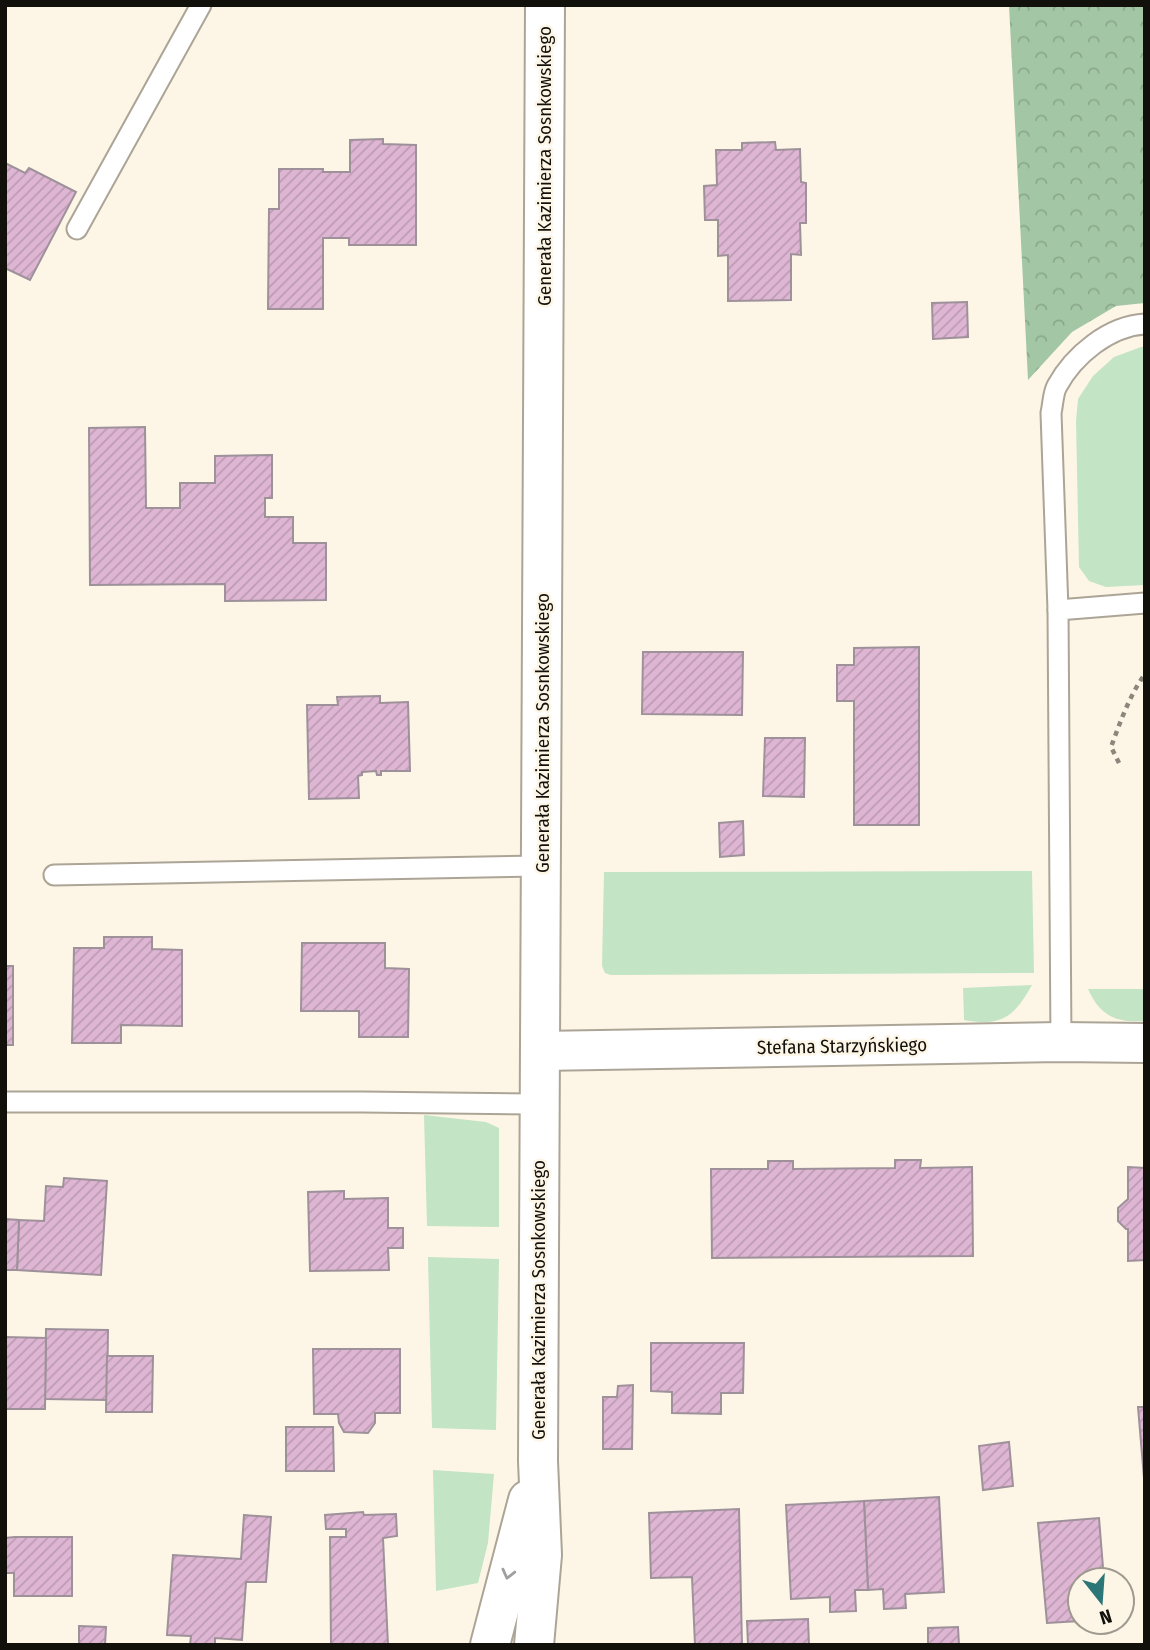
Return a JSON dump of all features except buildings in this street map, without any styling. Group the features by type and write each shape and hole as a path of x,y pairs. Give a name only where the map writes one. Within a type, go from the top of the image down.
{"street":[{"name":"Generała Kazimierza Sosnkowskiego","path":"534,1645 542,1555 538,1461 545,5"},
{"name":"Stefana Starzyńskiego","path":"540,1051 1061,1042 1145,1043"},
{"name":"Generała Kazimierza Sosnkowskiego","path":"490,1645 538,1461"}],"lane":[{"path":"77,229 201,5"},
{"path":"1061,1042 1058,610 1051,413 1056,388 1078,357 1111,333 1145,324"},
{"path":"1058,610 1145,603"},
{"path":"54,875 541,866"},
{"path":"5,1102 540,1104"}],"path":[{"path":"1119,763 1111,747 1123,714 1145,674"}],"green space":[{"path":"1009,5 1145,5 1145,303 1116,306 1072,332 1028,380"},
{"path":"1145,347 1145,585 1106,587 1089,581 1079,567 1076,421 1078,399 1093,376 1114,357"},
{"path":"1032,871 1034,973 611,975 605,973 602,966 604,872"},
{"path":"1032,985 1019,1005 1005,1017 988,1022 964,1020 963,988"},
{"path":"1088,989 1145,989 1145,1021 1126,1021 1110,1016 1098,1006"},
{"path":"424,1115 486,1122 499,1128 499,1227 427,1226"},
{"path":"428,1257 499,1259 496,1430 432,1428"},
{"path":"433,1470 494,1474 488,1543 478,1583 436,1591"}]}
